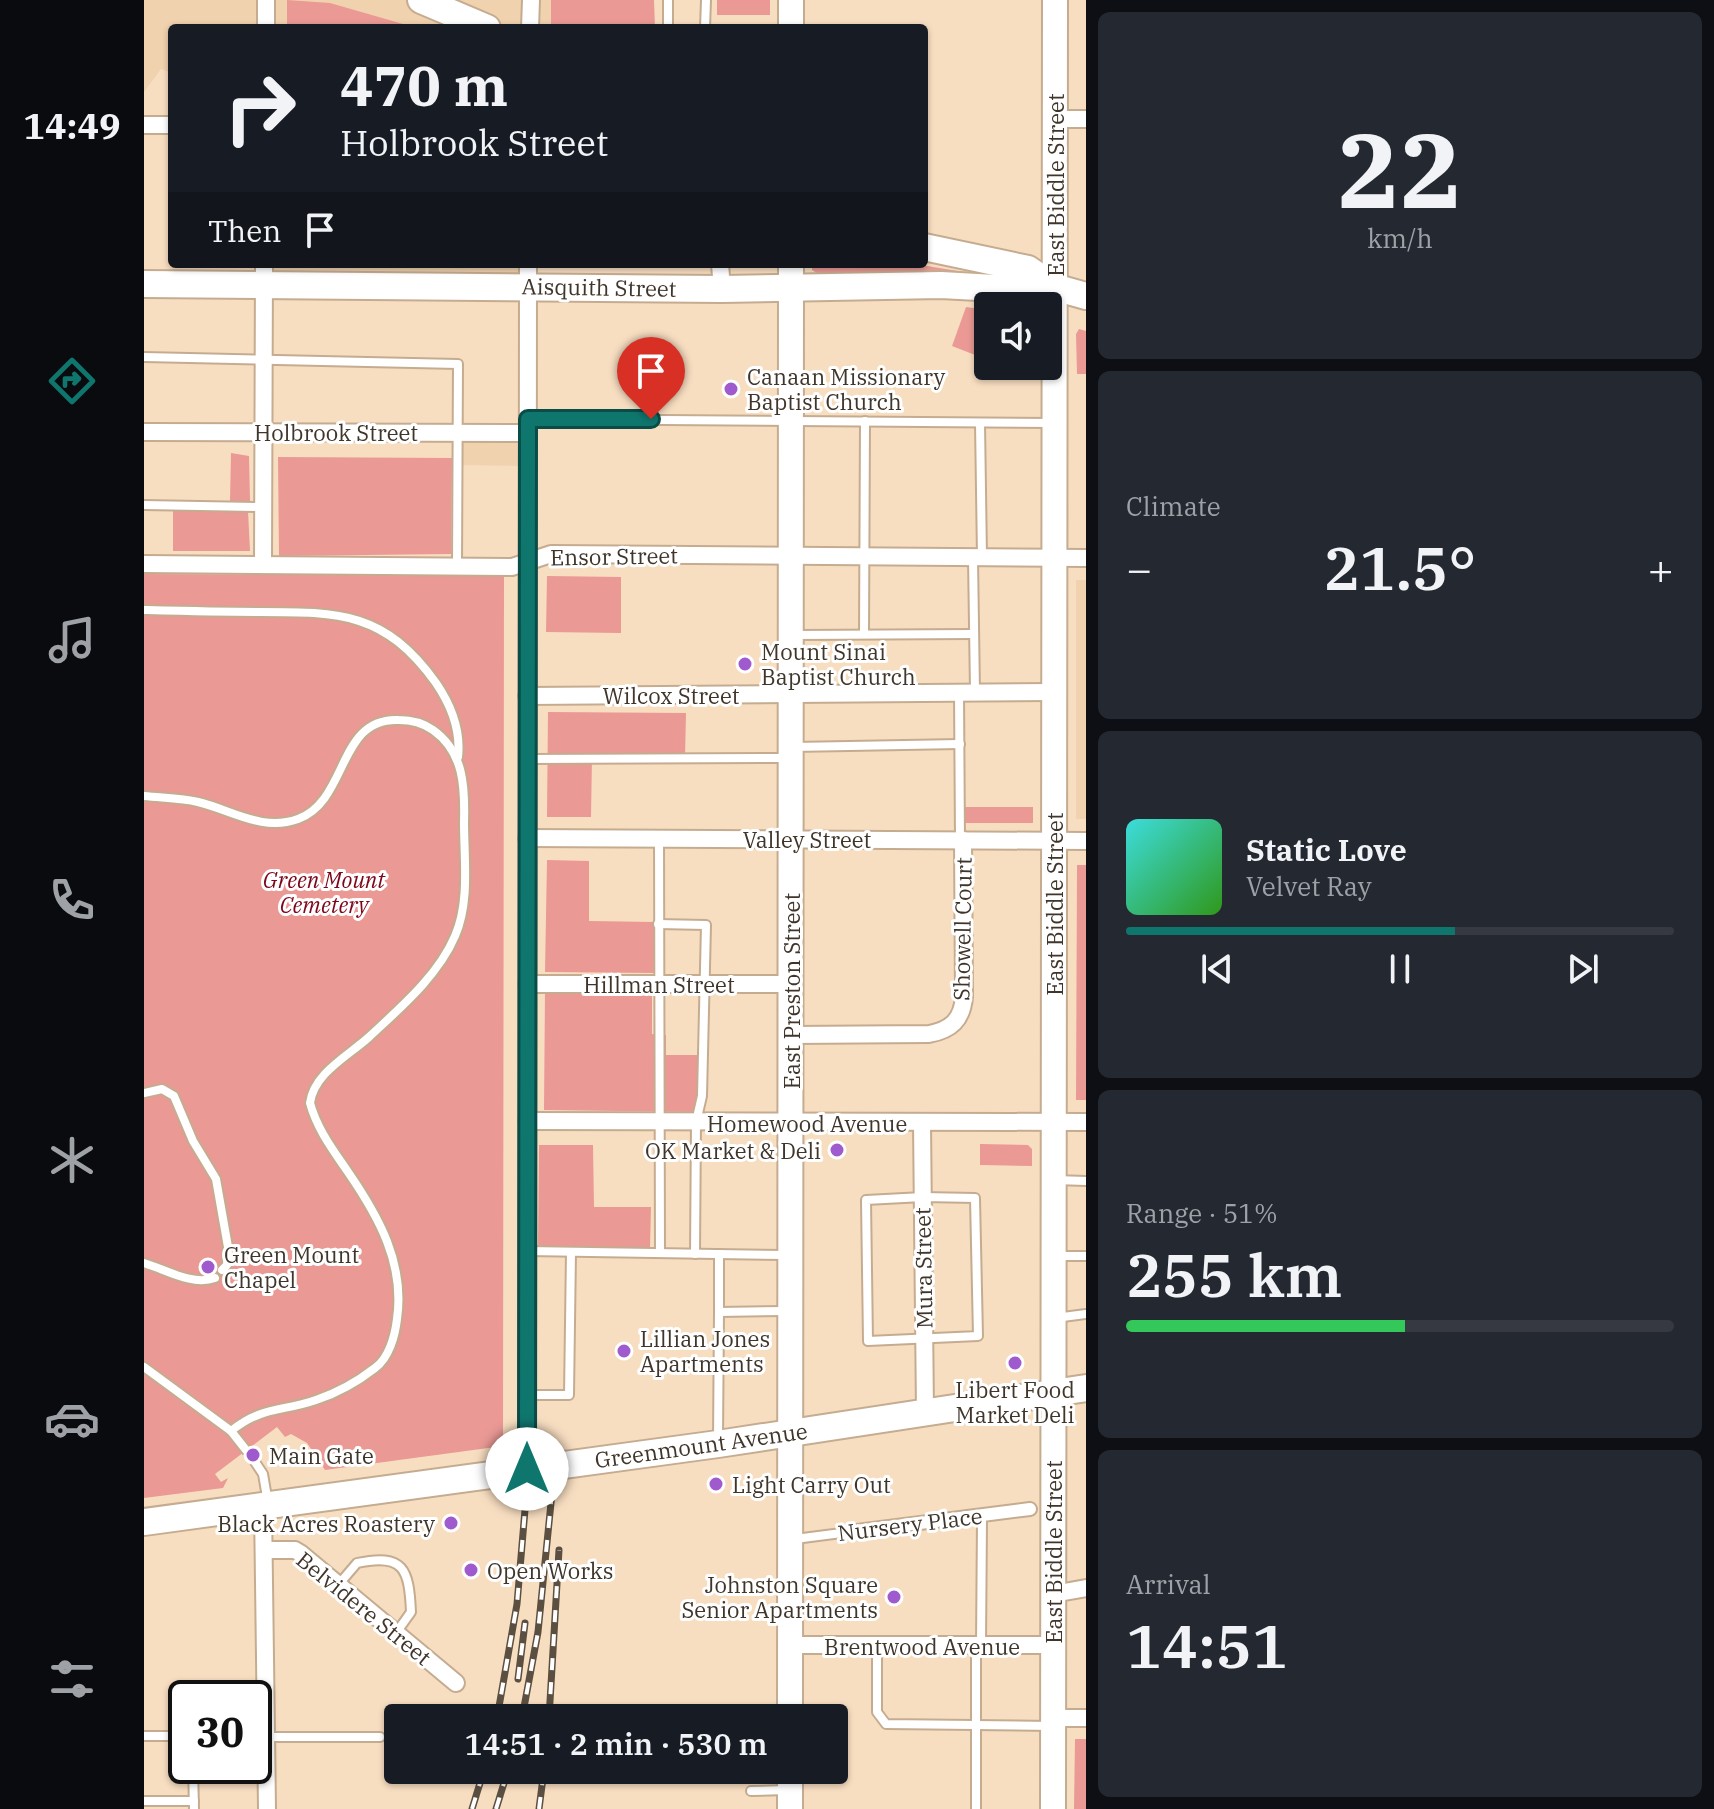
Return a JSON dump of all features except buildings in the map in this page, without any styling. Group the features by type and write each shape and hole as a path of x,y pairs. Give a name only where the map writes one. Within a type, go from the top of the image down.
{"main road":[{"path":"421,0 478,24"},
{"path":"791,0 791,24"},
{"name":"East Biddle Street","path":"1053,1809 1055,0"},
{"path":"928,248 1028,269 1054,287 1086,296"},
{"name":"Aisquith Street","path":"144,284 264,274 791,276 1030,290 1054,287"},
{"name":"East Preston Street","path":"790,1704 791,276"},
{"name":"Greenmount Avenue","path":"144,1522 718,1444 1086,1388"}],"street":[{"path":"266,0 266,24"},
{"path":"530,24 531,0"},
{"path":"1055,119 1086,119"},
{"path":"144,125 168,125"},
{"path":"263,565 264,274"},
{"path":"527,1469 528,275"},
{"name":"Holbrook Street","path":"144,432 457,433 528,426"},
{"name":"Ensor Street","path":"144,564 512,567 551,554 1086,558"},
{"name":"Wilcox Street","path":"527,696 1054,692"},
{"name":"Valley Street","path":"527,838 1086,841"},
{"name":"Showell Court","path":"791,1035 929,1034 951,1026 959,1018 964,997 962,840"},
{"name":"Hillman Street","path":"527,984 791,984"},
{"name":"Homewood Avenue","path":"527,1121 1086,1122"},
{"name":"Mura Street","path":"922,1123 925,1412"},
{"path":"262,1680 266,1507"},
{"name":"Nursery Place","path":"857,1531 1030,1509"},
{"name":"Belvidere Street","path":"266,1550 295,1550 456,1683"},
{"path":"1053,1594 1086,1588"},
{"name":"Brentwood Avenue","path":"790,1645 1053,1645"},
{"path":"1053,1722 1086,1718"},
{"path":"265,1784 267,1809"}],"lane":[{"path":"668,0 668,24"},
{"path":"705,24 706,0"},
{"path":"144,357 458,364 457,566"},
{"name":"Holbrook Street","path":"528,426 791,420 1054,423"},
{"path":"864,634 865,421"},
{"path":"962,840 960,744 974,634 980,423"},
{"path":"144,505 263,507"},
{"path":"144,610 320,611 360,619 401,642 438,687 456,723 464,814 464,901 455,936 425,982 319,1080 310,1103 321,1132 374,1213 390,1247 398,1274 399,1305 392,1342 377,1367 351,1385 315,1401 252,1414 231,1431"},
{"path":"791,635 974,634"},
{"path":"144,796 200,803 267,823 300,818 324,798 365,727 394,719 427,726 447,740 457,757"},
{"path":"528,759 960,744"},
{"path":"659,838 660,1253"},
{"path":"658,924 706,925 702,1096 696,1122 695,1254"},
{"path":"144,1093 162,1089 174,1096 193,1141 216,1179 228,1247 227,1265 222,1270"},
{"path":"1053,1180 1086,1181"},
{"path":"975,1198 978,1336 924,1339 868,1341 866,1200 975,1198"},
{"path":"527,1251 790,1255"},
{"path":"527,1395 569,1395 571,1252"},
{"path":"718,1444 719,1254"},
{"path":"1053,1256 1086,1256"},
{"path":"144,1263 204,1282 215,1278"},
{"path":"719,1312 791,1311"},
{"path":"1053,1318 1086,1314"},
{"path":"144,1367 231,1431 246,1450"},
{"path":"255,1462 263,1474 266,1507"},
{"path":"976,1809 982,1521"},
{"name":"Nursery Place","path":"790,1539 857,1531"},
{"path":"339,1584 357,1563 397,1562 403,1566 407,1573 411,1612 396,1634"},
{"path":"877,1645 877,1712 882,1721 895,1725 976,1727 1053,1722"},
{"path":"144,1736 168,1736"},
{"path":"272,1736 380,1737"},
{"path":"144,1801 194,1805 193,1784"},
{"path":"751,1791 790,1790"}],"shaded area":[{"path":"144,0 563,0 587,24 168,24 168,72 161,69 144,92"},
{"path":"269,268 529,268 529,283 268,281"},
{"path":"456,434 529,435 529,466 456,465"},
{"path":"1076,580 1086,580 1086,819 1076,819"}],"green space":[{"path":"287,0 330,3 403,24 287,24"},
{"path":"551,0 654,0 655,24 551,24"},
{"path":"717,0 770,0 770,15 717,15"},
{"path":"928,266 958,271 958,277 820,275 812,270"},
{"path":"966,307 974,308 974,355 952,346"},
{"path":"1079,329 1086,331 1086,374 1077,374 1076,334"},
{"path":"231,453 249,456 250,501 230,501"},
{"path":"278,457 452,458 451,554 279,556"},
{"path":"173,511 248,511 250,551 173,551"},
{"name":"Green Mount Cemetery","path":"144,574 504,576 503,1446 325,1470 307,1443 291,1434 285,1437 277,1427 215,1474 221,1482 228,1478 223,1488 144,1498"},
{"path":"547,576 621,577 621,633 546,632"},
{"path":"548,712 686,713 685,757 592,757 591,817 547,817"},
{"path":"963,807 1033,807 1033,823 963,823"},
{"path":"547,860 589,861 589,921 655,922 655,973 545,972"},
{"path":"1077,865 1086,865 1086,1100 1076,1100"},
{"path":"545,993 652,995 652,1034 666,1035 666,1055 699,1055 698,1100 694,1112 544,1110"},
{"path":"980,1144 1028,1145 1032,1149 1032,1166 980,1165"},
{"path":"539,1145 593,1145 594,1207 651,1207 650,1248 538,1247"},
{"path":"1075,1739 1086,1739 1086,1809 1074,1809"}],"railway":[{"path":"525,1704 538,1632 552,1493"},
{"path":"499,1704 517,1604 526,1498"},
{"path":"550,1704 559,1550"},
{"path":"518,1679 525,1623"},
{"path":"472,1809 480,1784"},
{"path":"496,1809 504,1784"},
{"path":"539,1809 542,1784"}],"place":[{"name":"Canaan Missionary Baptist Church","path":"731,389"},
{"name":"Mount Sinai Baptist Church","path":"745,664"},
{"name":"OK Market & Deli","path":"837,1150"},
{"name":"Green Mount Chapel","path":"208,1267"},
{"name":"Lillian Jones Apartments","path":"624,1351"},
{"name":"Libert Food Market Deli","path":"1015,1363"},
{"name":"Main Gate","path":"253,1455"},
{"name":"Light Carry Out","path":"716,1484"},
{"name":"Black Acres Roastery","path":"451,1523"},
{"name":"Open Works","path":"471,1570"},
{"name":"Johnston Square Senior Apartments","path":"894,1597"}],"route":[{"path":"527,1469 528,419 651,419"}]}
